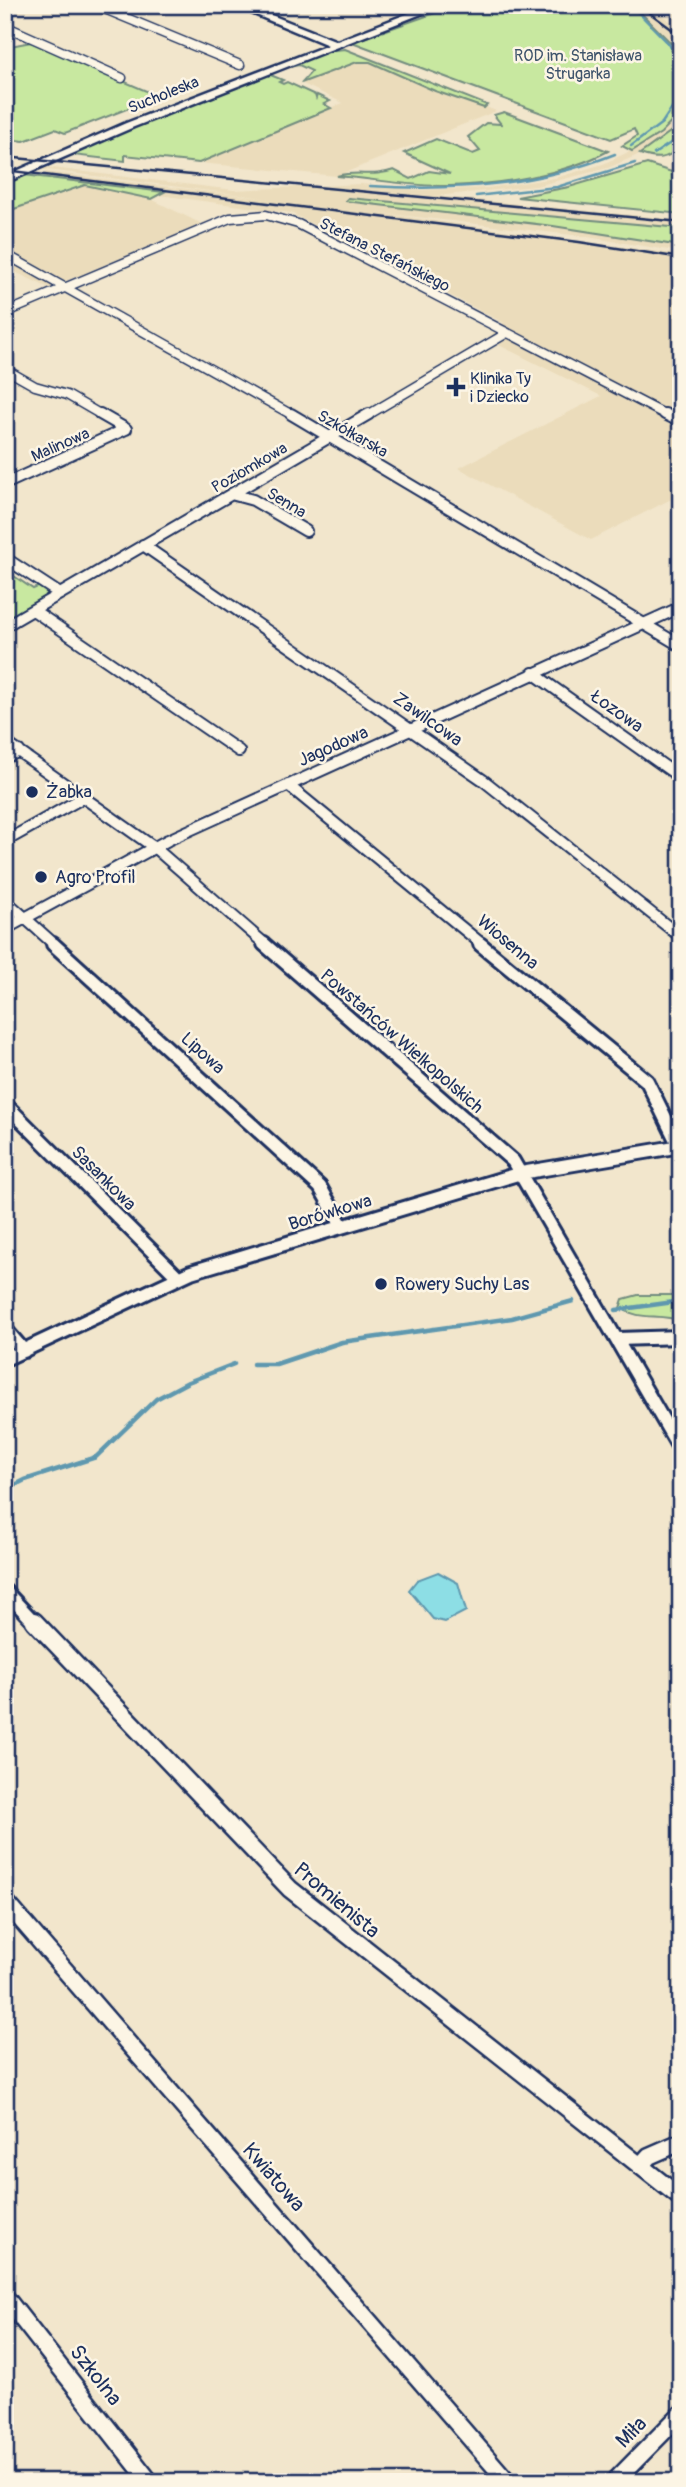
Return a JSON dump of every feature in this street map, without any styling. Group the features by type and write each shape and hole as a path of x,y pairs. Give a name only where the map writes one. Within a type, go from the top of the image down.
{"street":[{"path":"95,5 240,65"},
{"path":"237,5 335,44"},
{"path":"414,5 425,10"},
{"name":"Sucholeska","path":"5,180 112,132 439,5"},
{"path":"5,26 122,78"},
{"name":"Stefana Stefańskiego","path":"5,313 230,218 266,215 298,224 681,422"},
{"name":"Szkółkarska","path":"5,254 331,436 681,646"},
{"name":"Poziomkowa","path":"5,626 507,333"},
{"name":"Malinowa","path":"5,369 35,386 67,395 126,429 5,484"},
{"name":"Senna","path":"243,487 248,489 253,500"},
{"name":"Senna","path":"231,494 253,500 306,531"},
{"name":"Zawilcowa","path":"143,545 413,729 483,780 681,937"},
{"path":"5,558 60,594"},
{"name":"Jagodowa","path":"5,929 155,848 681,607"},
{"path":"33,610 239,751"},
{"name":"Łozowa","path":"533,673 681,778"},
{"name":"Powstańców Wielkopolskich","path":"5,742 155,848 513,1161 681,1451"},
{"path":"5,758 19,751"},
{"name":"Wiosenna","path":"288,785 647,1081 680,1146"},
{"path":"11,838 84,797"},
{"name":"Lipowa","path":"5,900 27,917 320,1187 342,1226"},
{"name":"Sasankowa","path":"5,1104 178,1277"},
{"name":"Borówkowa","path":"5,1359 178,1277 521,1173 680,1146"},
{"path":"5,1328 24,1350"},
{"path":"618,1339 637,1336 681,1337"},
{"name":"Promienista","path":"5,1591 290,1889 681,2198"},
{"name":"Kwiatowa","path":"5,1901 508,2482"},
{"path":"640,2166 649,2157 681,2142"},
{"name":"Szkolna","path":"5,2297 150,2482"},
{"name":"Miła","path":"614,2482 681,2414"}],"shaded area":[{"path":"633,5 648,5 681,29 681,53"},
{"path":"357,62 370,62 496,111 337,176 199,163 343,103 301,83"},
{"path":"681,112 681,124 667,136 640,154 608,168 536,186 436,196 681,220 681,228 348,198 350,202 553,226 681,246 681,252 581,236 373,212 681,255 681,494 591,540 459,468 601,396 487,339 504,323 291,213 107,188 151,199 202,224 49,288 13,271 5,274 5,212 82,186 41,179 46,172 271,199 40,169 44,167 234,190 361,184 418,190 487,188 555,178 603,164 643,145 664,131"}],"green space":[{"name":"ROD im. Stanisława Strugarka","path":"458,5 538,5 542,8 633,5 681,53 681,112 661,133 632,151 622,146 637,136 634,129 611,139 352,42"},
{"path":"31,42 156,95 155,98 65,133 55,129 24,141 5,139 5,47"},
{"path":"345,49 487,105 484,108 435,91 370,62 357,62 301,83 312,71 299,65 284,68 324,51"},
{"path":"268,74 283,80 279,82 283,84 287,82 315,95 316,98 317,95 330,101 324,104 331,108 199,163 125,155 125,161 72,155 111,135"},
{"path":"504,112 608,151 552,172 490,183 437,186 337,176 394,170 411,179 429,171 450,174 404,153 436,139 473,154 480,151 468,137 486,123 501,124 494,115"},
{"path":"681,124 681,147 676,151 662,158 640,154"},
{"path":"647,164 681,175 681,214 517,197 569,187"},
{"path":"24,175 164,192 151,199 85,185 5,212 5,183"},
{"path":"348,198 681,228 681,246 553,226 345,201"},
{"path":"9,565 17,570 11,574 33,589 40,586 48,594 5,622 5,566"},
{"path":"638,1295 681,1295 681,1321 642,1316 620,1308 623,1299"}],"water":[{"path":"438,1572 458,1583 466,1611 445,1622 433,1619 409,1590 417,1580"}],"waterway":[{"path":"631,5 669,44 681,66"},
{"path":"631,146 662,123 681,94"},
{"path":"654,154 681,136"},
{"path":"370,186 464,187 525,180 585,165 615,154"},
{"path":"476,196 557,187 635,163"},
{"path":"253,1364 276,1364 342,1342 512,1318 573,1301"},
{"path":"616,1310 681,1301"},
{"path":"5,1490 25,1480 96,1457 156,1399 188,1382 234,1364"}],"railway":[{"path":"639,5 681,36"},
{"path":"5,157 681,222"},
{"path":"5,170 579,242 681,258"}],"place":[{"name":"Klinika Ty i Dziecko","path":"456,387"},
{"name":"Żabka","path":"32,792"},
{"name":"Agro Profil","path":"41,877"},
{"name":"Rowery Suchy Las","path":"381,1284"}]}
